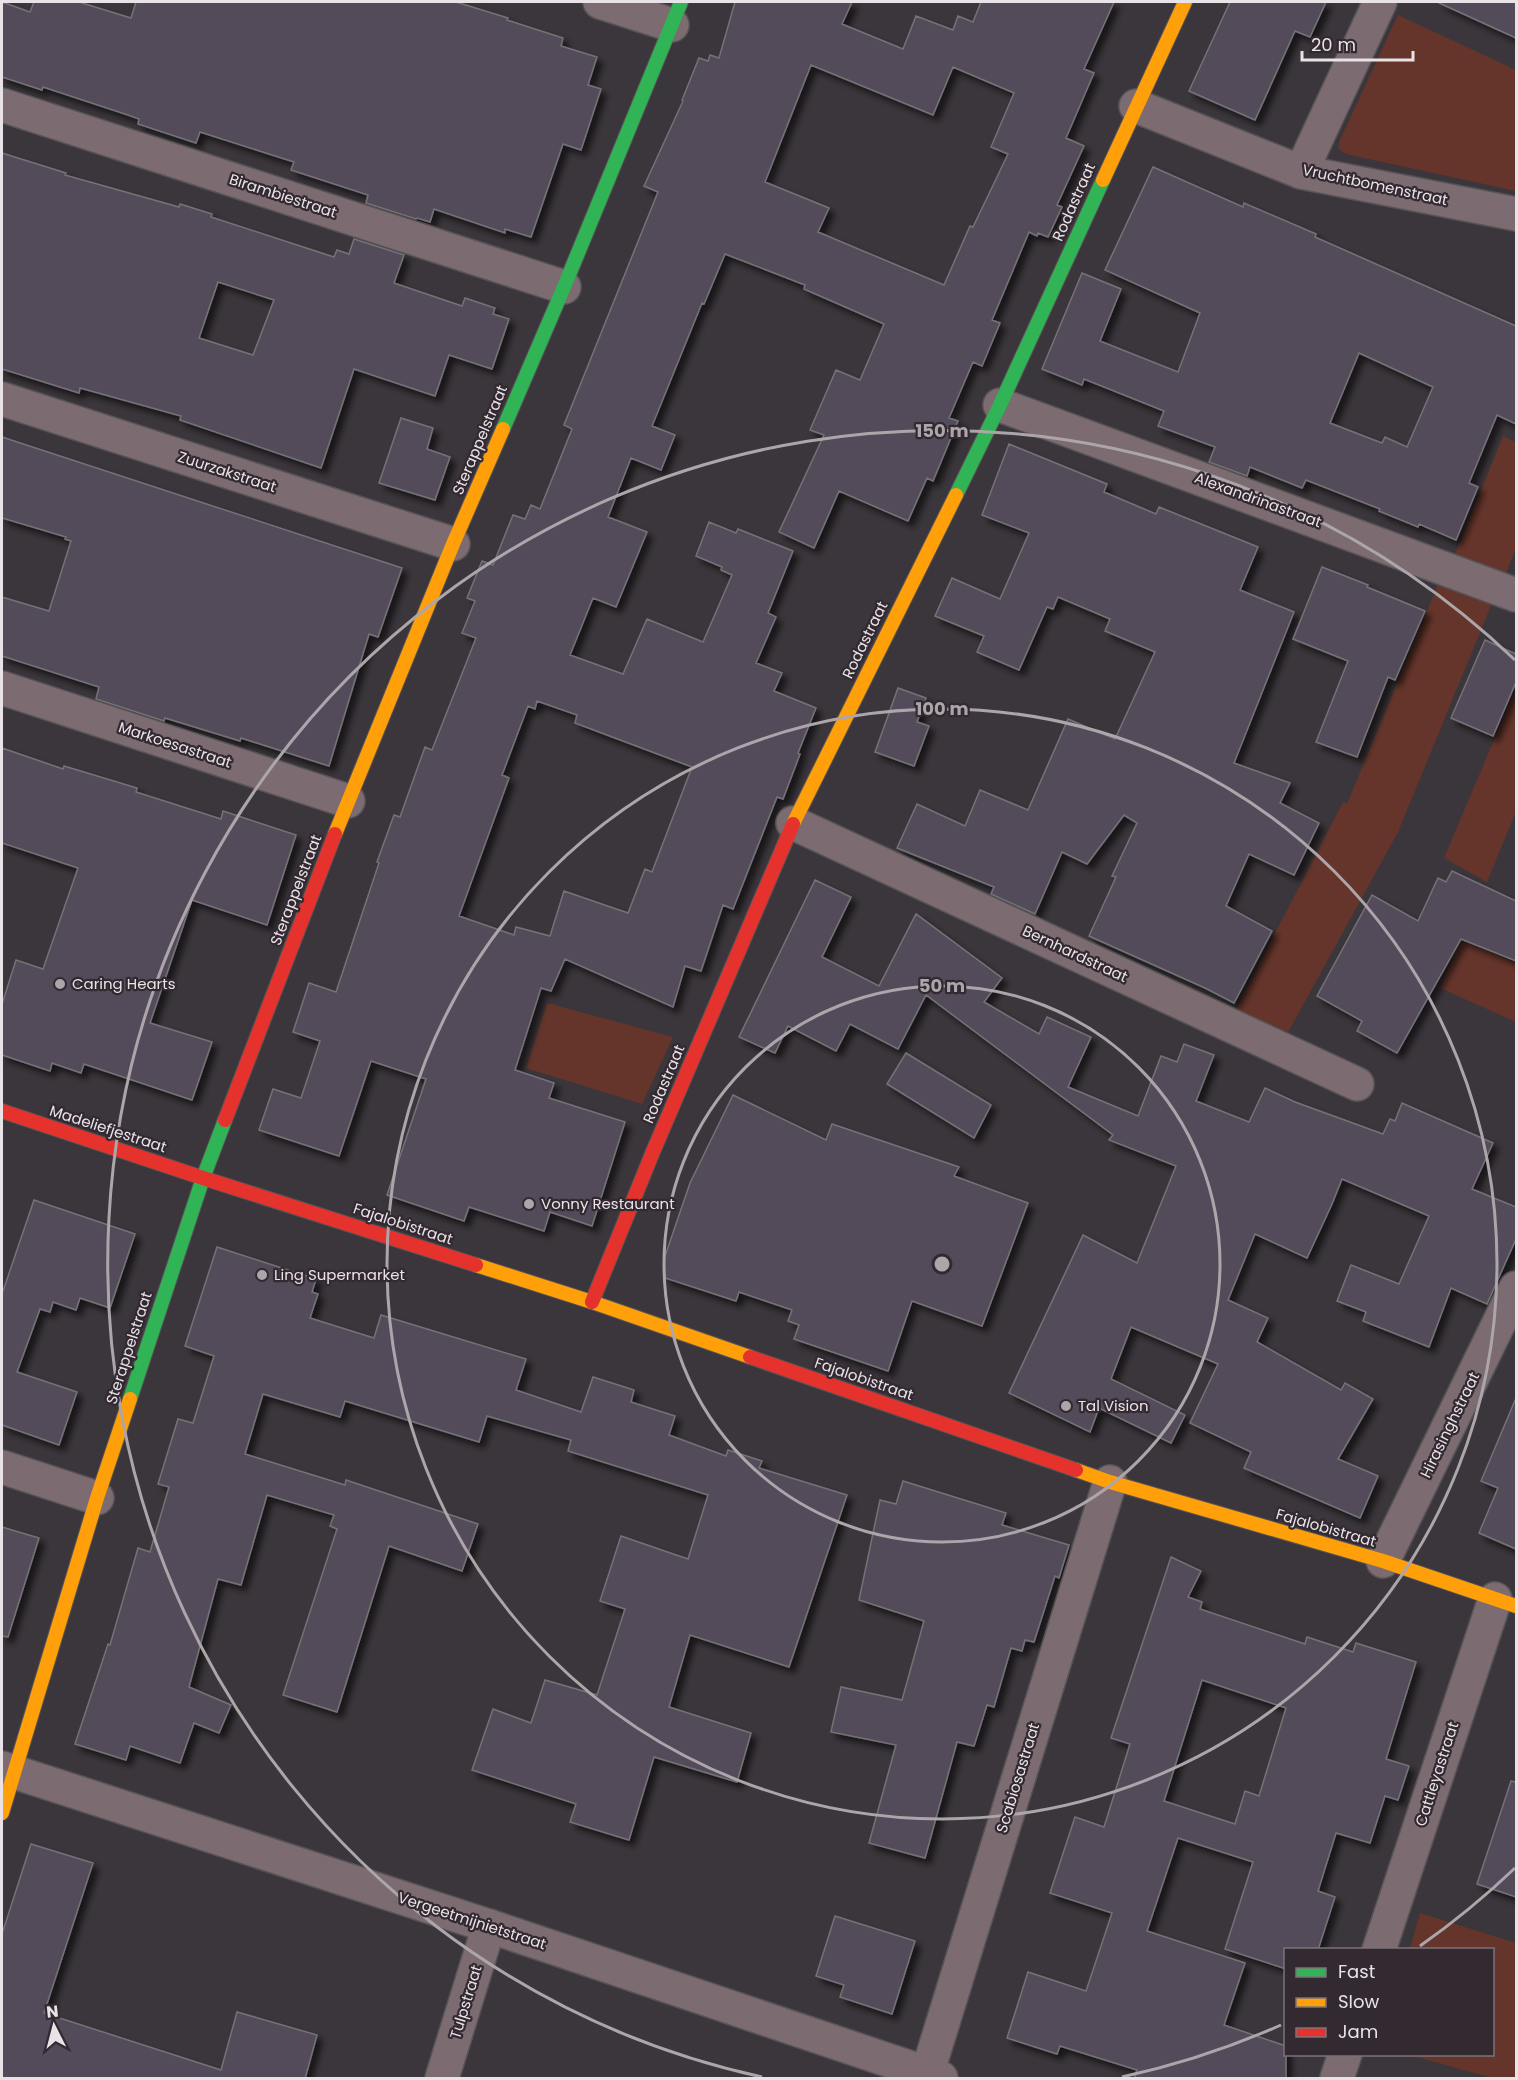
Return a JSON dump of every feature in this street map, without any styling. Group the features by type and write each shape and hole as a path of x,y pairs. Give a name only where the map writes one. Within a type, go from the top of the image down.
{"street":[{"path":"600,2 676,13"},
{"name":"Rodastraat","path":"592,1302 652,1154 793,823 1000,405 1185,2"},
{"path":"1301,172 1380,2"},
{"name":"Sterappelstraat","path":"2,1813 8,1770 203,1178 348,801 453,544 564,287 676,13"},
{"name":"Birambiestraat","path":"2,105 564,287"},
{"name":"Vruchtbomenstraat","path":"1136,106 1301,172 1516,214"},
{"name":"Zuurzakstraat","path":"2,399 453,544"},
{"name":"Alexandrinastraat","path":"1000,405 1516,595"},
{"name":"Markoesastraat","path":"2,688 348,801"},
{"name":"Bernhardstraat","path":"793,823 1357,1084"},
{"name":"Madeliefjestraat","path":"2,1111 203,1178"},
{"name":"Fajalobistraat","path":"203,1178 592,1302 1110,1482 1383,1561 1506,1603"},
{"name":"Hirasinghstraat","path":"1383,1561 1516,1288"},
{"path":"2,1467 97,1498"},
{"name":"Scabiosastraat","path":"934,2076 1110,1482"},
{"name":"Cattleyastraat","path":"1381,1948 1506,1603"},
{"name":"Vergeetmijnietstraat","path":"8,1770 489,1926 934,2076"},
{"name":"Tulpstraat","path":"442,2079 489,1926"},
{"path":"1337,2079 1345,2056"}],"shaded area":[{"path":"1398,15 1516,70 1516,191 1346,154 1339,149 1339,142"},
{"path":"1503,436 1516,442 1516,548 1504,578 1454,557"},
{"path":"1442,575 1495,596 1398,832 1286,1036 1235,1011 1343,802 1347,804"},
{"path":"1516,688 1516,811 1487,882 1444,858"},
{"path":"1461,940 1516,963 1516,1022 1440,988"},
{"path":"547,1003 673,1037 642,1104 526,1068"},
{"path":"1420,1913 1516,1943 1516,2078 1492,2078 1414,2056 1494,2056 1494,1948 1410,1948"}],"building":[{"path":"2,2 30,12 34,2 79,2 131,18 136,2 456,2 563,38 561,46 597,57 588,85 601,89 581,150 563,144 531,237 505,229 505,233 434,209 430,222 416,219 366,203 368,195 291,170 294,162 200,132 196,143 138,124 139,119 128,115 43,87 42,90 2,77"},
{"path":"735,2 852,2 842,24 903,49 916,16 953,30 958,16 973,22 981,2 1114,2 1084,69 1094,73 1066,138 1084,146 1057,205 1062,207 1048,237 1038,233 1037,236 1029,232 992,320 1000,323 982,366 973,362 949,418 958,421 933,481 927,478 908,521 839,491 814,548 779,532 824,435 810,430 836,370 860,380 884,324 804,289 805,285 725,254 704,304 702,303 652,426 675,435 661,470 631,458 608,517 647,532 616,607 593,598 570,655 623,674 647,619 703,642 732,575 721,570 722,567 696,556 709,522 736,533 738,529 793,551 768,613 776,617 756,663 782,673 774,691 816,708 783,799 777,797 733,909 723,905 701,971 685,966 673,1007 565,959 551,991 541,988 515,1070 554,1083 549,1098 625,1122 592,1226 550,1212 544,1231 469,1207 464,1221 387,1195 426,1079 371,1061 339,1156 259,1130 273,1089 301,1098 320,1041 293,1032 309,983 336,992 394,815 400,817 425,747 432,750 476,638 462,633 475,601 467,598 482,561 493,565 513,515 525,519 531,505 540,509 572,429 564,425 658,192 644,186 683,101 699,58 708,61 710,55 719,58","holes":["811,65 933,115 953,67 1014,93 991,147 1008,154 973,227 970,226 944,285 818,232 829,208 765,182","537,701 577,715 575,723 692,767 652,872 645,869 628,913 564,891 550,936 516,927 514,935 459,916 509,778 502,775 528,706 535,709"]},
{"path":"1230,2 1326,2 1310,37 1295,31 1255,120 1189,91"},
{"path":"1437,2 1516,2 1516,38"},
{"path":"2,153 66,173 65,175 212,214 211,217 334,257 337,250 349,254 354,239 404,255 394,283 462,306 465,298 495,308 493,314 509,319 492,369 449,355 435,396 354,369 321,468 180,420 181,416 80,388 79,393 2,369","holes":["218,282 274,300 253,355 199,338"]},
{"path":"1153,167 1243,207 1244,203 1316,234 1315,237 1516,326 1516,424 1497,415 1469,483 1478,487 1456,540 1419,524 1418,527 1379,511 1380,509 1306,480 1302,488 1250,467 1247,476 1209,462 1215,447 1158,426 1164,411 1084,379 1082,385 1042,369 1082,273 1121,289 1100,341 1178,372 1200,313 1105,270","holes":["1359,353 1433,387 1407,447 1385,437 1382,443 1330,423"]},
{"path":"401,418 433,428 427,449 450,457 435,500 379,483"},
{"path":"2,437 402,568 378,637 369,634 329,766 241,738 240,741 165,718 164,721 96,699 99,687 2,656 2,597 49,611 71,541 65,539 66,537 2,518"},
{"path":"1009,444 1107,484 1104,492 1156,514 1159,507 1258,547 1240,590 1294,612 1234,763 1290,783 1280,803 1319,823 1294,875 1249,854 1226,906 1272,931 1234,1003 1089,936 1116,877 1112,876 1137,823 1124,815 1087,864 1062,852 1035,914 991,894 994,887 897,848 917,804 965,826 980,790 1028,810 1068,719 1115,739 1155,652 1105,631 1110,619 1058,597 1053,609 1047,607 1019,670 977,652 984,636 935,616 952,578 1000,599 1029,533 982,515"},
{"path":"1322,567 1425,611 1395,680 1388,677 1357,757 1316,742 1348,661 1293,639"},
{"path":"1485,640 1516,654 1516,682 1493,736 1451,718"},
{"path":"898,688 926,698 917,722 929,726 914,766 875,752"},
{"path":"2,748 63,769 64,766 137,788 136,792 221,819 223,811 296,835 267,925 192,900 150,1023 212,1042 192,1100 84,1064 81,1073 52,1063 50,1071 2,1055 2,1004 16,960 43,969 78,868 2,843"},
{"path":"1452,871 1516,901 1516,961 1461,939 1397,1053 1357,1031 1362,1021 1317,996 1372,895 1418,921 1438,878 1446,882"},
{"path":"815,880 851,897 822,957 879,986 916,914 1002,978 984,1002 1039,1034 1047,1017 1091,1037 1068,1087 1138,1116 1161,1056 1177,1062 1184,1044 1214,1055 1196,1101 1249,1122 1265,1088 1295,1102 1383,1134 1390,1119 1395,1121 1402,1103 1493,1143 1472,1189 1516,1207 1516,1239 1487,1304 1451,1288 1429,1347 1363,1321 1366,1312 1337,1301 1351,1265 1399,1284 1429,1216 1342,1179 1307,1258 1255,1234 1228,1300 1268,1318 1257,1342 1341,1390 1345,1383 1373,1399 1338,1459 1378,1476 1360,1518 1244,1468 1251,1452 1190,1423 1218,1364 1131,1327 1111,1379 1185,1415 1171,1443 1099,1408 1090,1432 1009,1393 1083,1235 1137,1263 1176,1166 1109,1140 1113,1135 926,995 898,1049 850,1024 836,1051 788,1026 775,1053 739,1037"},
{"path":"906,1053 991,1105 974,1138 887,1084"},
{"path":"733,1095 826,1140 832,1124 959,1167 954,1176 1028,1203 982,1326 912,1301 888,1371 794,1339 799,1325 788,1321 792,1310 739,1292 736,1301 665,1278 664,1259 690,1183"},
{"path":"34,1200 135,1234 110,1308 80,1298 76,1310 53,1302 50,1312 40,1309 17,1372 77,1392 59,1445 2,1425 2,1294"},
{"path":"217,1247 316,1279 312,1292 318,1294 310,1318 374,1338 381,1315 526,1359 516,1390 581,1412 593,1377 634,1390 631,1402 675,1416 669,1435 726,1456 728,1450 762,1461 759,1468 847,1495 789,1667 690,1635 669,1707 751,1733 737,1782 654,1757 629,1840 570,1822 576,1804 472,1770 493,1709 531,1723 545,1680 597,1695 625,1609 600,1601 621,1536 688,1559 708,1495 568,1451 571,1440 487,1416 479,1442 345,1401 340,1417 263,1394 245,1454 345,1485 346,1480 478,1524 462,1571 389,1546 337,1712 283,1695 337,1529 330,1526 334,1515 267,1495 241,1585 218,1579 189,1687 231,1705 219,1733 194,1723 180,1763 130,1746 126,1760 75,1744 108,1644 110,1645 138,1548 150,1552 169,1487 158,1484 178,1419 193,1423 214,1356 185,1346"},
{"path":"1516,1398 1516,1549 1479,1533 1498,1488 1481,1481"},
{"path":"903,1481 1006,1513 1002,1525 1069,1545 1059,1578 1055,1576 1034,1642 1025,1640 1022,1651 1011,1648 994,1707 987,1705 974,1746 957,1742 925,1858 869,1843 896,1745 831,1732 841,1687 902,1700 924,1621 859,1600 880,1500 896,1504"},
{"path":"2,1527 39,1538 8,1637 2,1636"},
{"path":"1171,1557 1201,1571 1188,1597 1202,1602 1200,1609 1305,1644 1307,1637 1353,1652 1356,1643 1416,1662 1386,1759 1409,1766 1398,1800 1385,1796 1370,1843 1336,1833 1318,1891 1335,1897 1319,1948 1284,1948 1284,1968 1225,1949 1253,1862 1178,1838 1147,1931 1245,1963 1224,2025 1284,2045 1286,2079 1134,2079 1137,2070 1060,2046 1057,2054 1007,2038 1028,1972 1086,1991 1112,1913 1050,1893 1075,1817 1104,1827 1130,1744 1111,1738","holes":["1202,1680 1286,1708 1259,1796 1245,1791 1235,1824 1164,1801"]},
{"path":"1511,1781 1516,1782 1516,1897 1477,1884"},
{"path":"31,1844 93,1863 44,2013 221,2070 237,2012 317,2035 305,2079 2,2079 2,1934"},
{"path":"835,1916 915,1941 892,2014 840,1997 844,1985 816,1976"}],"traffic: fast":[{"path":"503,429 681,2"},
{"path":"956,495 1000,405 1103,180"},
{"path":"130,1399 203,1178 225,1120"}],"traffic: slow":[{"path":"1103,180 1185,2"},
{"path":"335,834 453,544 503,429"},
{"path":"793,824 956,495"},
{"path":"476,1265 592,1302 750,1357"},
{"path":"2,1813 97,1498 130,1399"},
{"path":"1076,1470 1110,1482 1383,1561 1516,1606"}],"traffic: jam":[{"path":"592,1302 652,1154 793,824"},
{"path":"225,1120 335,834"},
{"path":"2,1111 476,1265"},
{"path":"750,1357 1076,1470"}],"place":[{"name":"Caring Hearts","path":"60,984"},
{"name":"Vonny Restaurant","path":"529,1204"},
{"name":"Ling Supermarket","path":"262,1275"},
{"name":"Tal Vision","path":"1066,1406"}]}
